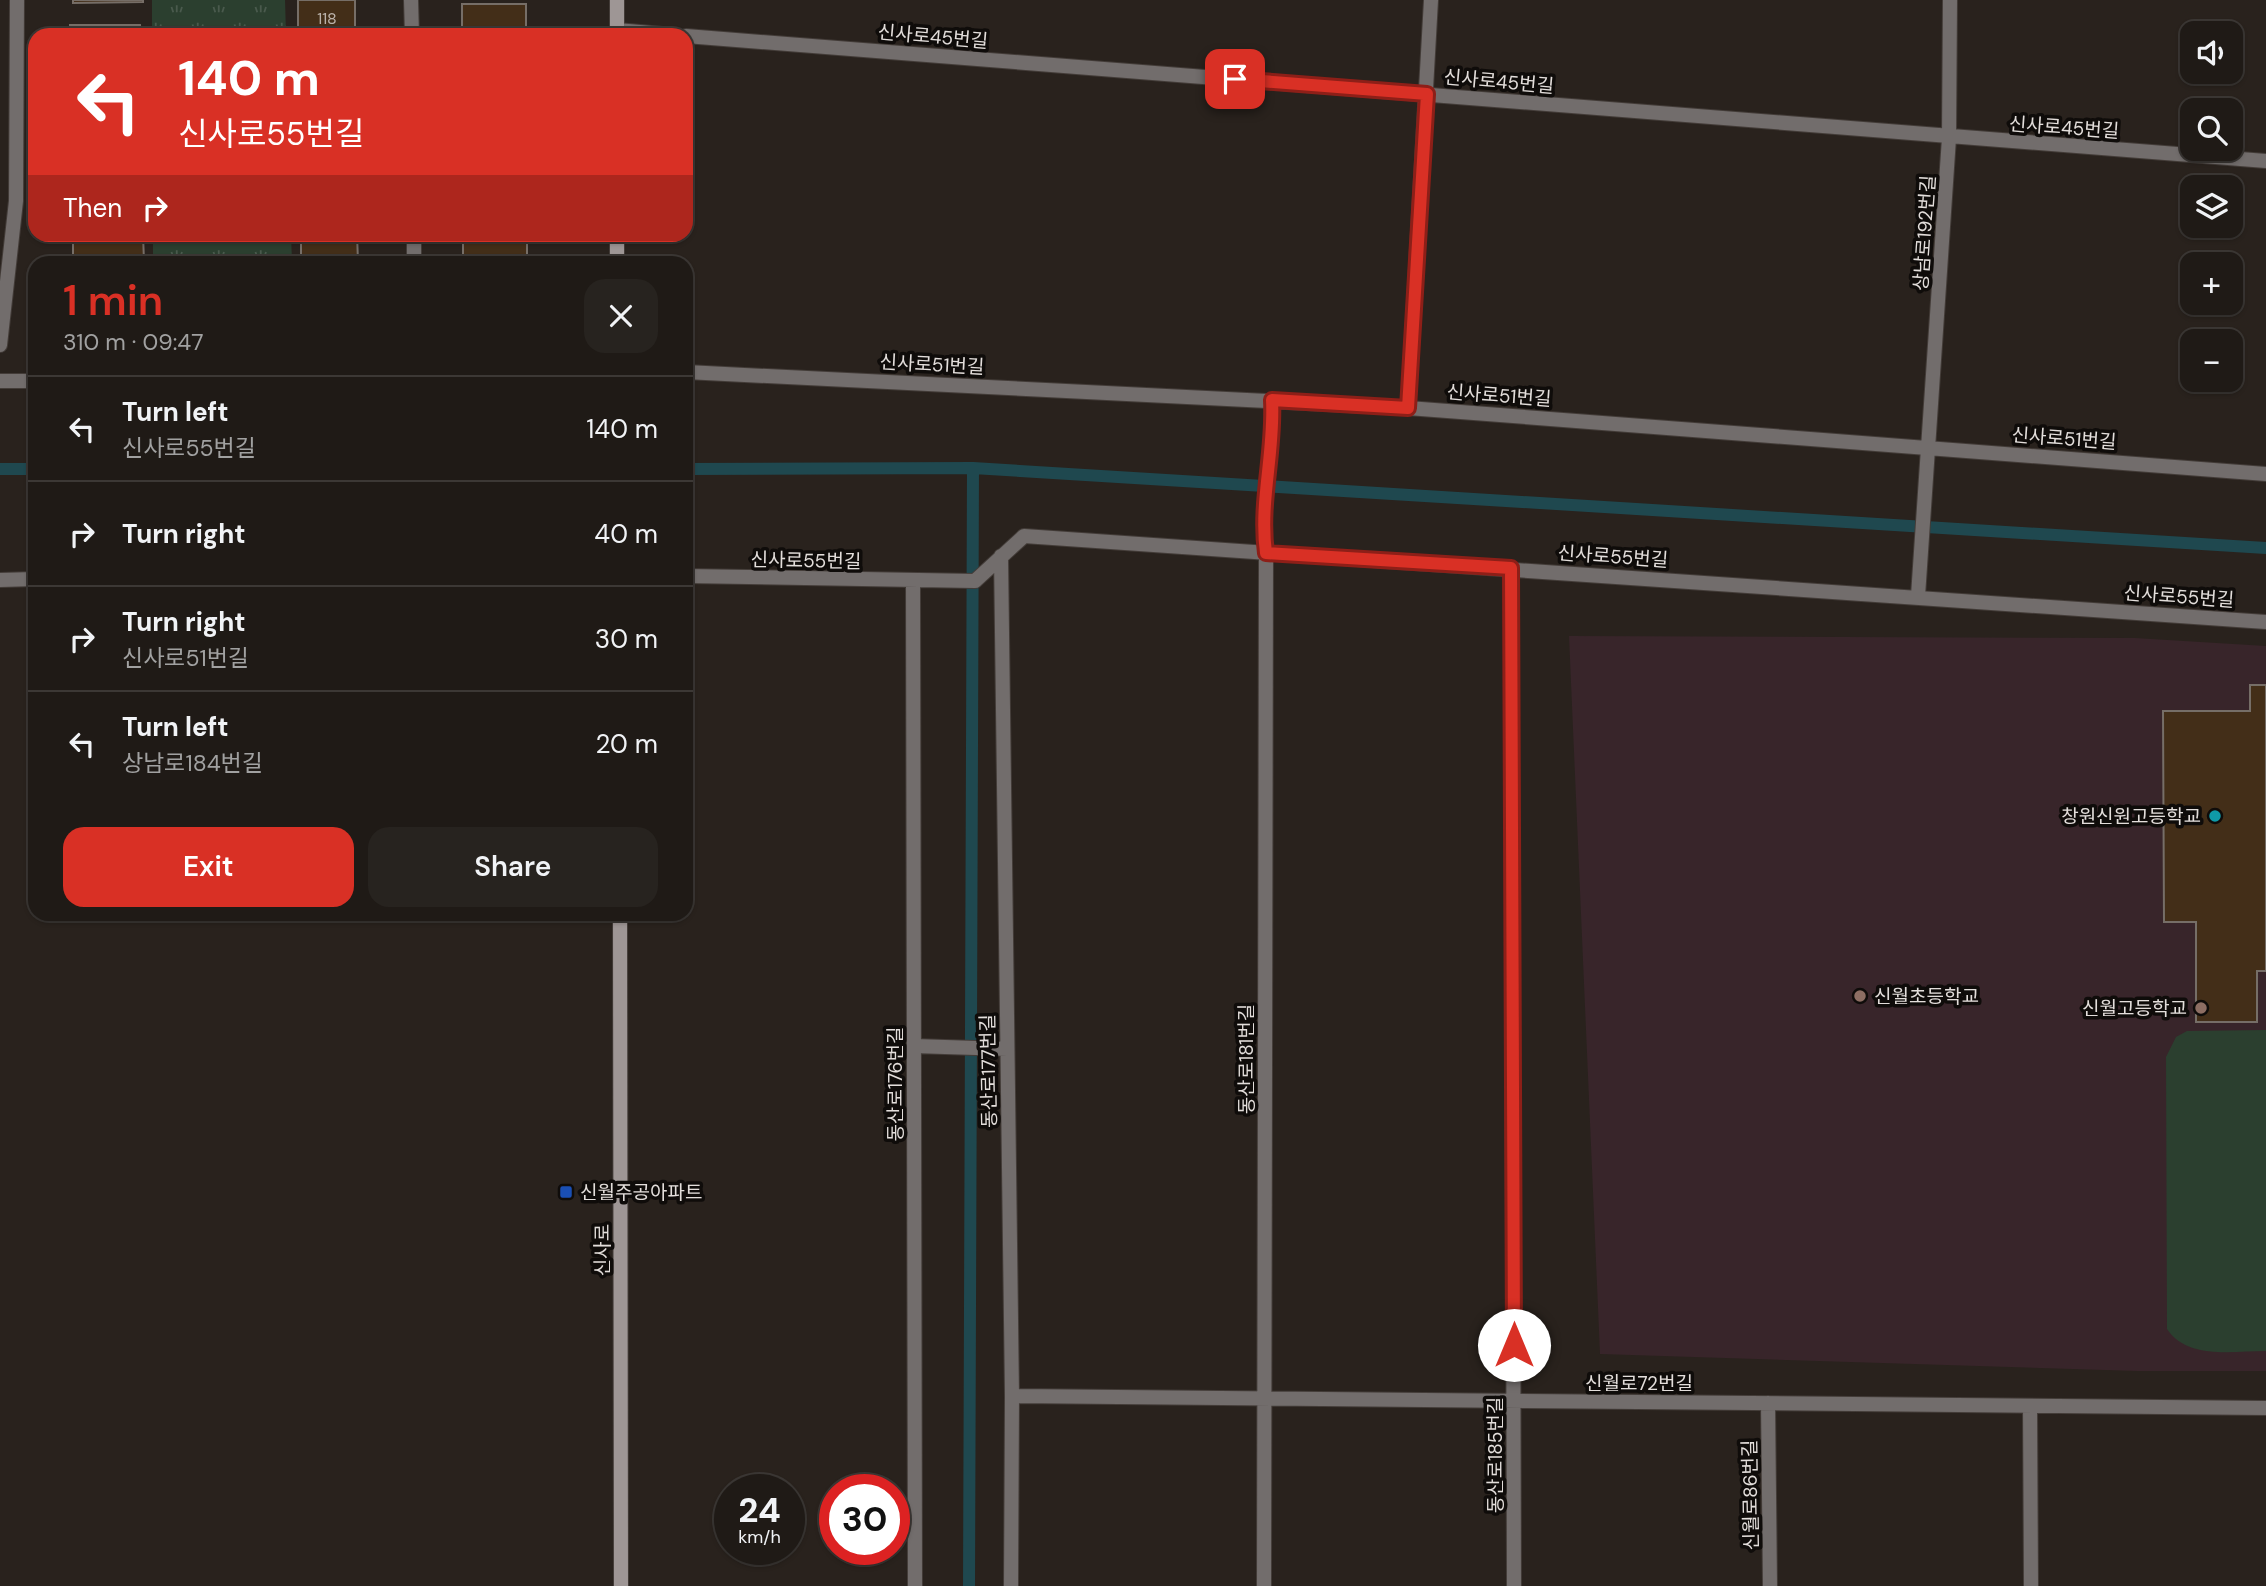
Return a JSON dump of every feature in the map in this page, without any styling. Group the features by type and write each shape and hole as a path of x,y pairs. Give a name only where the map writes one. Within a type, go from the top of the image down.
{"main road":[{"path":"617,0 617,28"},
{"name":"신사로","path":"620,921 621,1586"}],"street":[{"path":"0,345 16,201 17,0"},
{"path":"411,0 412,28"},
{"path":"1408,408 1431,0"},
{"name":"상남로192번길","path":"1918,589 1930,447 1949,138 1950,0"},
{"name":"신사로45번길","path":"693,37 2266,161"},
{"name":"신사로51번길","path":"693,372 1408,408 2266,474"},
{"path":"0,381 28,382"},
{"name":"동산로181번길","path":"1264,1586 1266,553 1263,532 1273,423 1272,400"},
{"name":"신사로55번길","path":"693,576 975,581 1024,536 1511,568 1918,589 2266,622"},
{"name":"동산로177번길","path":"1001,556 1002,1049 1012,1396 1011,1586"},
{"name":"동산로185번길","path":"1511,568 1514,1586"},
{"path":"0,580 28,579"},
{"name":"동산로176번길","path":"915,1586 920,1046 919,581"},
{"path":"920,1046 1002,1049"},
{"name":"신월로72번길","path":"1012,1396 2266,1408"},
{"name":"신월로86번길","path":"1768,1403 1770,1586"},
{"path":"2030,1406 2031,1586"}],"shaded area":[{"name":"신월초등학교","path":"1569,636 2135,638 2266,646 2266,1371 2137,1371 1600,1354"}],"green space":[{"path":"152,0 285,0 286,28 152,28"},
{"path":"153,242 291,242 292,256 153,256"},
{"path":"2266,1030 2266,1351 2199,1350 2176,1339 2167,1329 2166,1057 2176,1037 2187,1031"}],"building":[{"path":"73,0 143,0 143,2 73,3"},
{"path":"298,0 355,0 355,28 298,28"},
{"path":"462,4 526,4 526,28 462,28"},
{"path":"70,25 140,25 140,28 70,28"},
{"path":"73,242 143,242 144,256 73,256"},
{"path":"301,242 357,242 358,256 301,256"},
{"path":"463,242 527,242 527,256 463,256"},
{"name":"창원신원고등학교","path":"2250,685 2266,685 2266,971 2257,971 2257,1022 2196,1022 2196,922 2164,922 2163,711 2250,711"}],"waterway":[{"path":"693,469 973,468 2266,548"},
{"path":"969,1586 973,468"},
{"path":"0,469 28,469"}],"place":[{"name":"창원신원고등학교","path":"2215,816"},
{"name":"신월초등학교","path":"1860,996"},
{"name":"신월고등학교","path":"2201,1008"},
{"name":"신월주공아파트","path":"566,1192"}],"route":[{"path":"1235,79 1427,94 1408,408 1272,400 1273,423 1263,532 1266,553 1511,568 1514,1345"}]}
